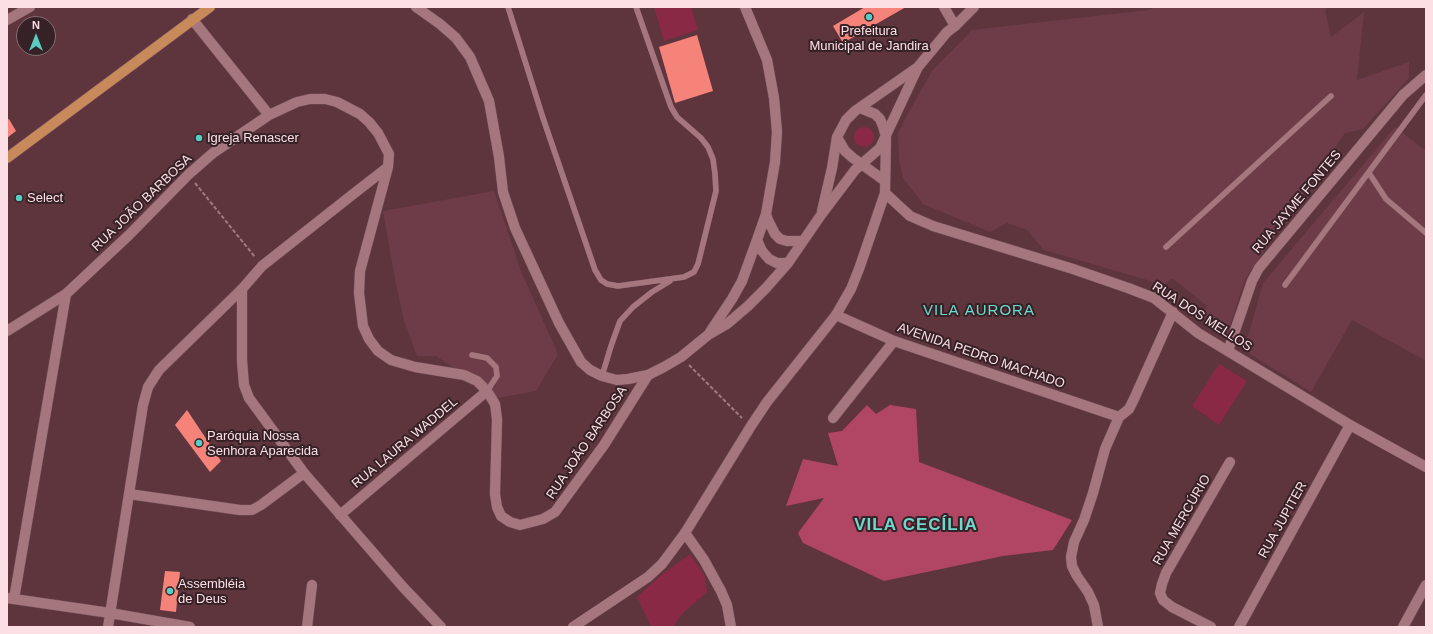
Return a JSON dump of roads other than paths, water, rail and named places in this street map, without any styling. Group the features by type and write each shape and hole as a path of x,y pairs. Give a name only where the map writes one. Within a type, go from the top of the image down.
{"main road":[{"path":"7,158 210,7"}],"street":[{"path":"7,20 30,7"},
{"path":"416,7 440,24 456,38 470,57 489,101 499,157 503,192 515,228 573,349 581,362 590,370 602,376 617,380 648,375 664,367 681,357 708,335 727,324 748,306 788,263 821,215 861,164 880,148 918,67 947,32 974,7"},
{"path":"708,335 742,281 758,240 766,214 776,162 777,132 774,98 767,60 745,7"},
{"path":"944,7 955,26"},
{"path":"192,20 269,115"},
{"path":"821,215 832,168 837,137 846,120 860,108 918,67"},
{"name":"RUA JAYME FONTES","path":"1228,351 1252,281 1259,268 1403,95 1426,75"},
{"name":"RUA JOÃO BARBOSA","path":"7,331 66,294 129,235 189,174 213,153 269,115 297,102 310,99 324,99 337,102 360,114 378,133 389,154 388,167 360,271 359,293 363,326 369,339 378,351 391,360 415,367 464,375 477,381 487,390 495,404 497,419 495,494 497,507 501,516 510,522 520,525 543,519 555,512 604,445 648,375"},
{"path":"573,627 648,577 662,564 685,533 751,426 786,377 836,315 851,289 885,193 886,138 880,119 875,114 860,108"},
{"path":"837,137 845,151 885,180"},
{"path":"108,627 142,405 148,387 159,370 242,289 262,266 388,167"},
{"name":"RUA DOS MELLOS","path":"885,193 910,216 933,226 1073,269 1154,298 1198,333 1350,425 1426,467"},
{"path":"766,214 773,230 780,239 787,241 803,241"},
{"path":"758,240 762,251 769,259 777,263 788,263"},
{"path":"242,289 242,361 244,385 249,398 304,473 403,587 440,627"},
{"path":"66,294 10,598 190,627"},
{"path":"1098,627 1094,605 1072,566 1071,557 1074,542 1084,520 1093,493 1105,449 1119,417 1129,409 1134,400 1173,312"},
{"name":"AVENIDA PEDRO MACHADO","path":"836,315 894,341 1119,417"},
{"path":"833,418 894,341"},
{"name":"RUA LAURA WADDEL","path":"340,515 487,390"},
{"name":"RUA JUPITER","path":"1239,627 1350,425"},
{"name":"RUA MERCÚRIO","path":"1211,627 1172,607 1164,600 1160,593 1166,572 1230,462"},
{"path":"129,494 240,510 252,510 304,473"},
{"path":"685,533 704,560 721,591 727,605 731,627"},
{"path":"1403,627 1426,585"},
{"path":"307,627 312,586"}],"lane":[{"path":"508,7 543,118 595,270 601,280 607,284 618,286 684,277 694,272 698,264 716,191 713,159 708,147 701,138 677,117 671,107 636,7"},
{"path":"1285,285 1426,95"},
{"path":"1166,247 1331,96"},
{"path":"1368,173 1386,199 1426,233"},
{"path":"602,376 620,321 633,307 672,279"},
{"path":"472,355 487,358 496,367 497,376 487,390"}],"place":[{"name":"Prefeitura Municipal de Jandira","path":"869,17"},
{"name":"Igreja Renascer","path":"199,138"},
{"name":"Select","path":"19,198"},
{"name":"Paróquia Nossa Senhora Aparecida","path":"199,443"},
{"name":"Assembléia de Deus","path":"170,591"}],"district":[{"name":"VILA AURORA","path":"979,311"},
{"name":"VILA CECÍLIA","path":"916,525"}]}
